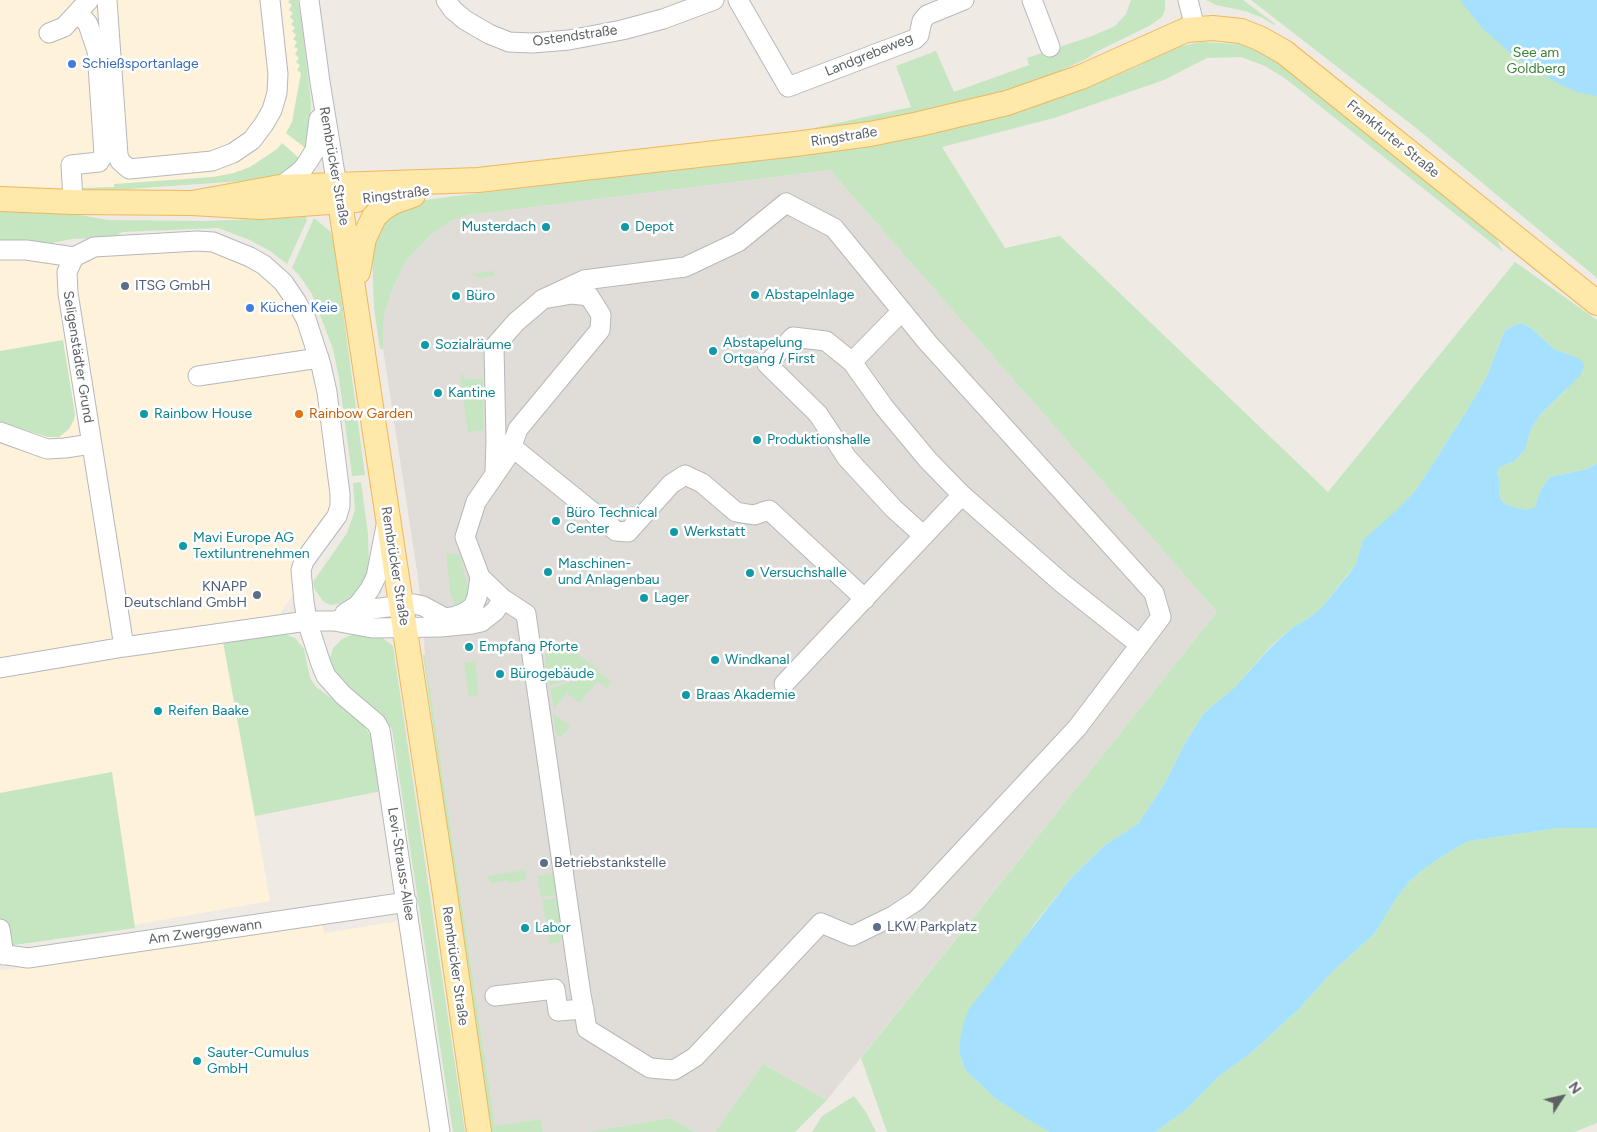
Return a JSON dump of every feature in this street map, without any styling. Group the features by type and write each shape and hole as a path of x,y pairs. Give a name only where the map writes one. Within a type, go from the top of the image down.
{"main road":[{"name":"Ringstraße","path":"0,199 192,203 260,207 338,193 478,180 796,144 919,124 1007,103 1099,69 1172,36 1195,28"},
{"name":"Frankfurter Straße","path":"1195,28 1213,28 1242,32 1259,38 1284,52 1597,303"},
{"name":"Ringstraße","path":"192,203 280,187 338,193 413,195 478,180"},
{"name":"Rembrücker Straße","path":"338,193 445,894 479,1132"},
{"path":"357,311 360,250 370,224 382,209 413,195"}],"street":[{"path":"107,0 118,155 120,161 129,169 212,160 233,153 252,140 272,110 277,93 278,74 270,0"},
{"name":"Rembrücker Straße","path":"309,0 338,193"},
{"name":"Ostendstraße","path":"446,0 453,10 465,20 489,34 509,42 532,43 569,40 622,30 663,19 714,0"},
{"name":"Landgrebeweg","path":"738,0 788,87 915,39 919,35 922,20 927,15 964,0"},
{"path":"1032,0 1050,47"},
{"path":"1188,0 1195,28"},
{"path":"49,33 64,27 83,6"},
{"path":"73,202 71,165 99,162 104,154 97,51 83,6"},
{"path":"280,187 302,170 314,150 318,136 320,82"},
{"path":"496,471 494,347 516,322 543,299 584,280 685,267 738,242 786,203 834,228 928,344 1154,593 1161,617 1077,728 916,901 893,916 852,936 821,923 695,1057 674,1070 650,1068 587,1029 526,614 503,599 480,577 465,537 476,502 509,454 518,429 600,330 601,315 589,296 572,294 543,299"},
{"path":"0,250 26,250 74,257 94,247 197,241 213,242 250,257 264,265 283,282 306,319 319,358 327,392 340,500 337,516 304,561 301,570 307,621"},
{"name":"Seligenstädter Grund","path":"74,257 67,272 66,283 124,647"},
{"path":"852,362 902,311"},
{"path":"924,536 894,509 847,458 818,414 767,364 793,337 826,341 852,362 884,407 915,445 962,495 1062,583 1140,645"},
{"path":"198,376 319,358"},
{"path":"0,432 47,449 92,444"},
{"path":"512,447 616,531 628,532 671,484 685,475 702,483 736,512 754,515 769,510 865,599"},
{"path":"784,684 962,495"},
{"path":"334,621 358,605 370,589 376,577 387,518"},
{"path":"0,668 124,647 307,621 334,621 372,628 402,616 414,604 423,606 444,618 456,616 473,607 480,577"},
{"path":"402,616 440,627 481,622 496,611 503,599"},
{"name":"Levi-Strauss-Allee","path":"307,621 326,676 343,695 376,723 380,730 440,1132"},
{"name":"Am Zwerggewann","path":"0,929 2,955 28,958 407,902"},
{"path":"495,996 555,989 558,1011 584,1009"}],"shaded area":[{"path":"0,0 298,0 311,102 310,138 300,159 272,179 115,190 0,186"},
{"path":"830,170 1217,612 827,1100 763,1064 715,1132 695,1132 670,1118 588,1132 543,1132 541,1119 495,1127 425,655 417,571 383,349 384,315 393,288 406,261 431,235 449,222 468,215"},
{"path":"0,240 52,243 100,250 201,245 272,281 300,331 314,367 334,497 331,513 294,567 293,595 281,612 283,633 224,643 270,901 134,925 112,772 0,793"},
{"path":"322,921 324,933 400,921 434,1132 0,1132 0,969 21,968"}],"green space":[{"path":"290,0 298,0 302,25 311,102 308,150 286,133 292,122 301,73 297,70 300,65 296,62 299,58 295,54 298,49 294,47 297,42 293,39 296,35 292,31 295,28 291,24 294,21 290,17 293,13 289,10 292,5 288,2"},
{"path":"1131,0 1165,0 1165,10 1162,17 1149,26 1098,51 1086,59 1035,82 961,105 871,123 816,131 814,128 911,107 896,66 936,51 954,92 1029,65 1027,58 1092,36 1115,26 1126,14"},
{"path":"1206,0 1243,0 1275,24 1245,11 1216,5"},
{"path":"1251,0 1597,0 1597,278 1416,128"},
{"path":"1201,42 1240,44 1270,56 1291,70 1482,223 1497,240 1503,252 1286,79 1265,66 1241,57 1207,58 1164,80 1054,118 942,147 1005,248 1060,236 1328,492 1515,262 1597,320 1597,463 1587,469 1550,477 1541,489 1535,507 1526,510 1507,505 1501,500 1499,492 1500,481 1497,473 1500,467 1515,461 1525,450 1531,429 1540,415 1567,389 1579,359 1554,349 1530,327 1520,323 1505,330 1486,378 1416,490 1360,551 1356,564 1321,608 1309,618 1293,627 1271,646 1234,688 1204,713 1185,743 1166,781 1138,824 1105,845 1072,877 1035,923 963,1025 960,1055 965,1070 996,1099 1050,1132 887,1132 861,1058 1217,612 830,170 468,215 449,222 431,235 406,261 393,288 384,315 383,349 380,349 374,308 372,254 379,226 386,216 417,201 814,151 1083,89 1136,67 1172,48"},
{"path":"282,143 300,159 292,168 272,179 115,190 78,188 114,187 114,184 213,177 234,173 250,167 277,149"},
{"path":"0,209 74,214 108,220 206,221 306,217 307,220 287,264 270,251 250,240 218,228 122,232 115,237 72,239 52,243 0,240"},
{"path":"314,218 331,232 334,244 365,475 352,476 339,378 333,349 312,294 292,268"},
{"path":"494,271 495,276 478,278 473,274"},
{"path":"63,340 75,414 69,429 59,437 48,437 0,423 0,351"},
{"path":"460,375 464,375 465,379 483,379 483,430 468,432"},
{"path":"361,482 368,534 369,566 361,588 354,595 338,604 330,605 323,601 315,590 313,582 347,533 355,510 353,483"},
{"path":"446,553 460,555 469,595 466,604 456,612 453,598 451,598"},
{"path":"283,633 295,638 304,649 310,678 316,687 359,718 374,741 382,791 255,816 223,642"},
{"path":"361,634 380,636 393,646 465,1132 453,1132 392,729 385,719 343,685 331,668 330,658 333,648 342,639"},
{"path":"553,644 563,645 571,649 598,669 549,686 545,657 546,649"},
{"path":"423,655 425,655 495,1126 541,1119 543,1132 490,1132"},
{"path":"476,660 478,695 469,697 464,663"},
{"path":"598,672 611,682 607,688 598,681 579,703 567,693 554,709 550,689"},
{"path":"553,713 570,726 562,736 556,734"},
{"path":"112,772 135,928 0,947 0,793"},
{"path":"1559,828 1597,828 1597,1123 1574,1132 1155,1132 1187,1109 1218,1077 1251,1053 1299,1009 1331,973 1375,933 1408,883 1421,871 1469,841"},
{"path":"525,870 526,880 509,883 508,880 492,883 487,876"},
{"path":"560,872 564,894 541,897 537,876"},
{"path":"564,897 565,929 560,942 550,944 542,900"},
{"path":"763,1064 827,1100 795,1132 715,1132"},
{"path":"854,1096 866,1112 876,1132 812,1132 822,1116"},
{"path":"670,1118 695,1132 588,1132"}],"water":[{"name":"See am Goldberg","path":"1460,0 1597,0 1597,96 1577,92 1559,84 1516,58 1481,27"},
{"path":"1520,323 1530,327 1554,349 1580,359 1584,365 1581,375 1540,415 1531,429 1525,450 1515,461 1500,467 1497,473 1500,481 1499,492 1501,500 1507,505 1526,510 1535,507 1541,489 1550,477 1587,469 1597,463 1597,828 1559,828 1469,841 1421,871 1408,883 1375,933 1331,973 1299,1009 1251,1053 1218,1077 1187,1109 1155,1132 1050,1132 996,1099 965,1070 960,1055 960,1040 969,1009 1072,877 1105,845 1138,824 1166,781 1185,743 1204,713 1234,688 1271,647 1293,627 1309,618 1321,608 1348,575 1356,564 1363,540 1397,510 1416,490 1466,412 1486,378 1505,330"}],"place":[{"name":"Schießsportanlage","path":"72,64"},
{"name":"Musterdach","path":"546,227"},
{"name":"Depot","path":"625,227"},
{"name":"ITSG GmbH","path":"125,286"},
{"name":"Abstapelnlage","path":"755,295"},
{"name":"Büro","path":"456,296"},
{"name":"Küchen Keie","path":"250,308"},
{"name":"Sozialräume","path":"425,345"},
{"name":"Abstapelung Ortgang / First","path":"713,351"},
{"name":"Kantine","path":"438,393"},
{"name":"Rainbow House","path":"144,414"},
{"name":"Rainbow Garden","path":"299,414"},
{"name":"Produktionshalle","path":"757,440"},
{"name":"Büro Technical Center","path":"556,521"},
{"name":"Werkstatt","path":"674,532"},
{"name":"Mavi Europe AG Textiluntrenehmen","path":"183,546"},
{"name":"Maschinen- und Anlagenbau","path":"548,572"},
{"name":"Versuchshalle","path":"750,573"},
{"name":"KNAPP Deutschland GmbH","path":"257,595"},
{"name":"Lager","path":"644,598"},
{"name":"Empfang Pforte","path":"469,647"},
{"name":"Windkanal","path":"715,660"},
{"name":"Bürogebäude","path":"500,674"},
{"name":"Braas Akademie","path":"686,695"},
{"name":"Reifen Baake","path":"158,711"},
{"name":"Betriebstankstelle","path":"544,863"},
{"name":"LKW Parkplatz","path":"877,927"},
{"name":"Labor","path":"525,928"},
{"name":"Sauter-Cumulus GmbH","path":"197,1061"}]}
